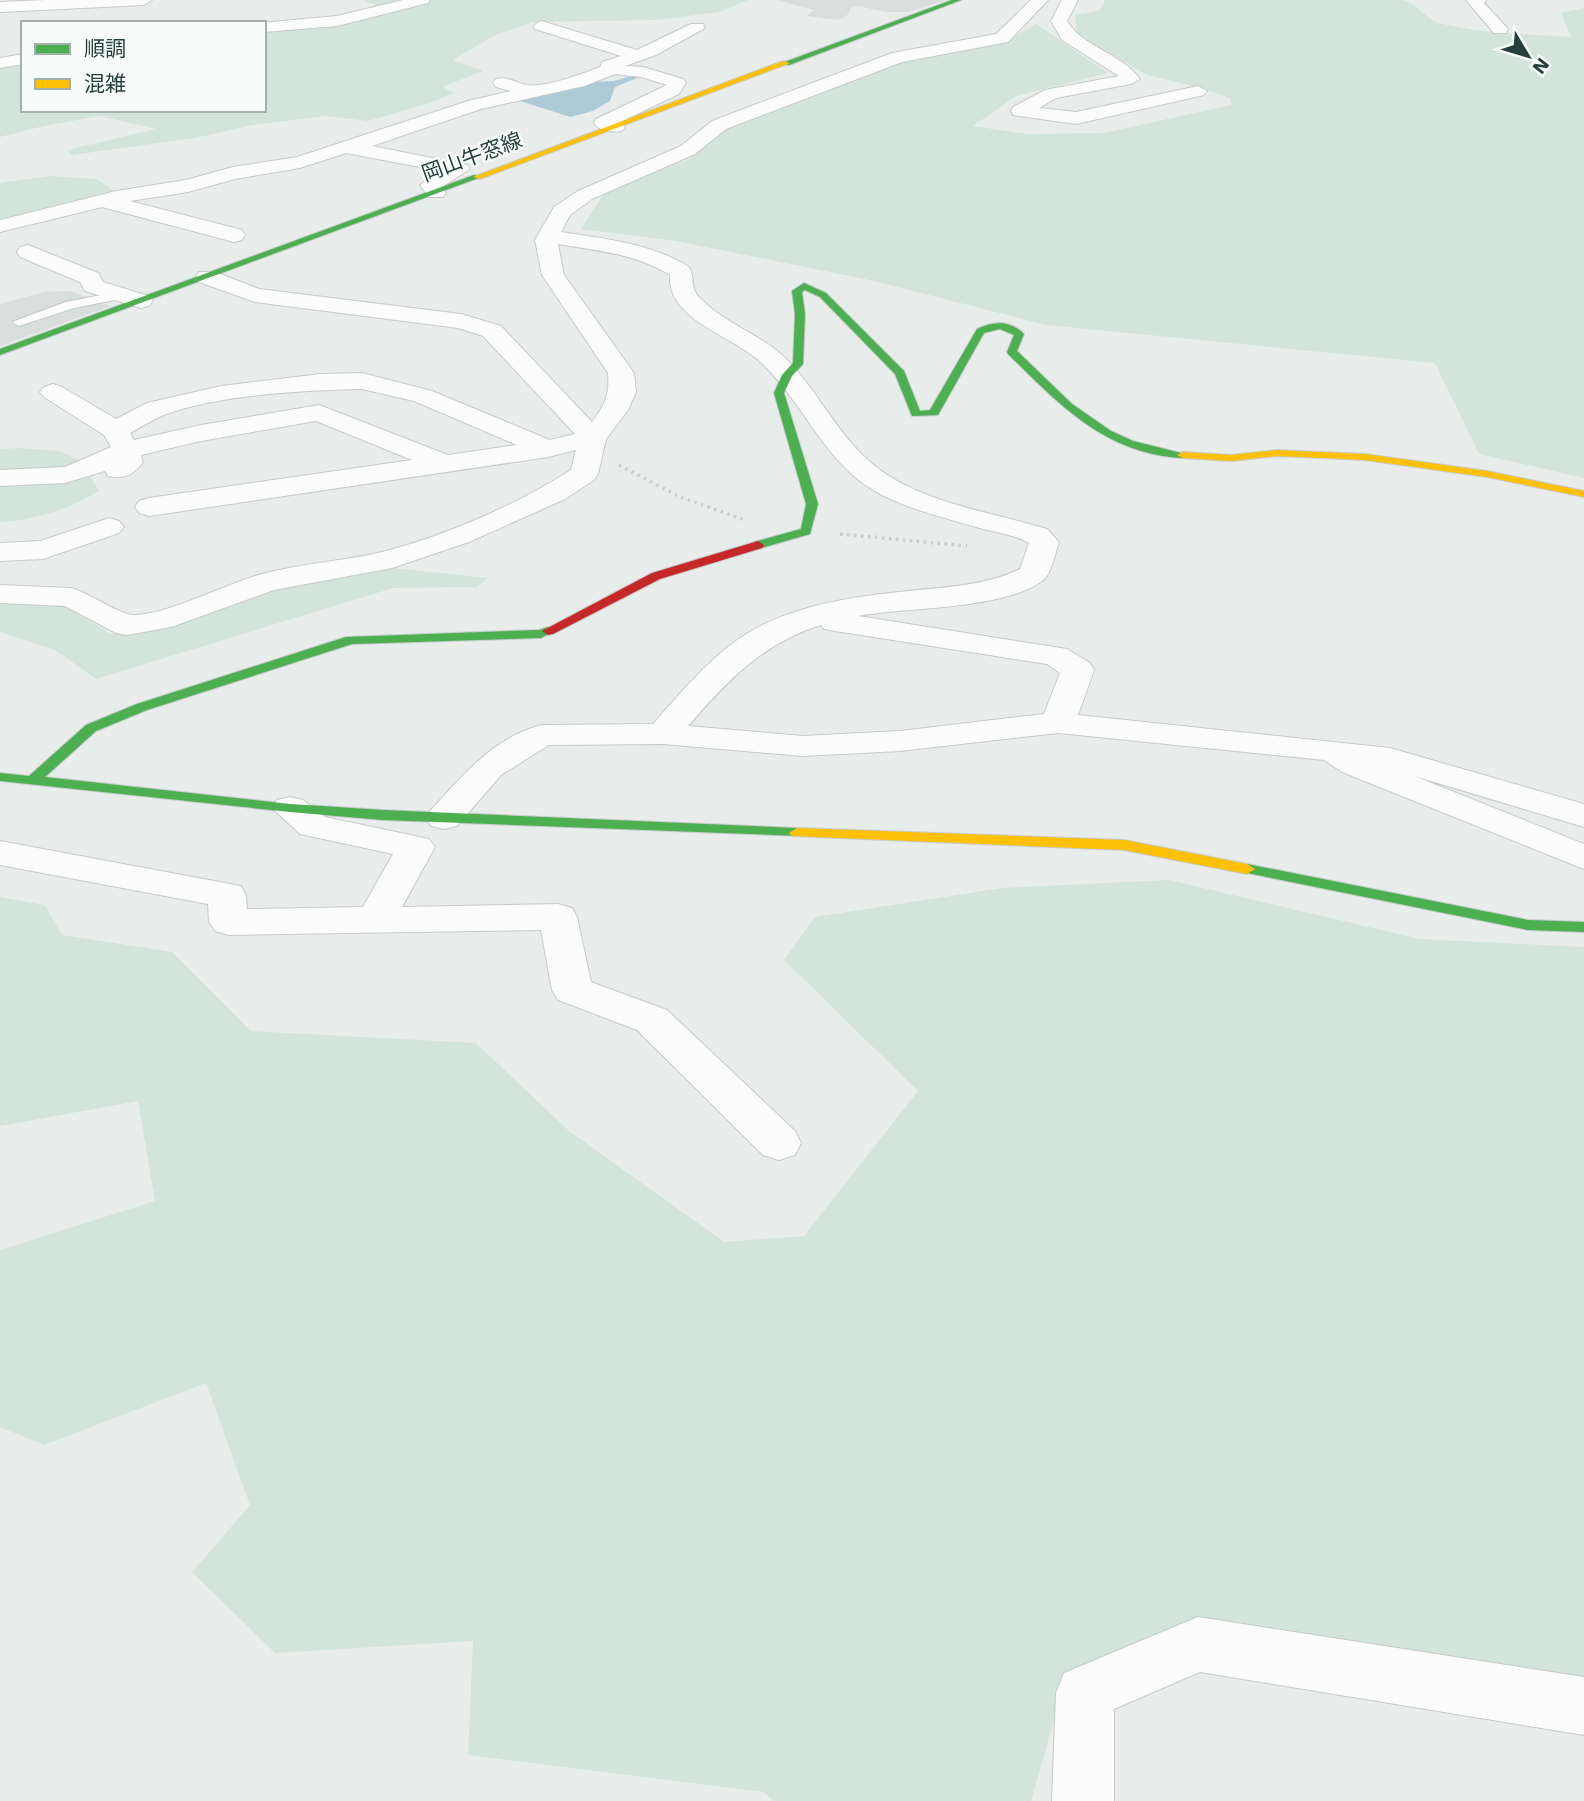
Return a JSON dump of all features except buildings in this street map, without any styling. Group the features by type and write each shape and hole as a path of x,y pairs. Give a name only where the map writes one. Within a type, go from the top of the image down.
{"street":[{"path":"0,7 144,0"},
{"path":"266,27 337,21 422,0"},
{"name":"岡山牛窓線","path":"0,352 131,298 206,277 958,0"},
{"path":"0,594 71,597 127,626 160,620 267,582 392,559 458,536 555,493 584,474 593,438 615,410 623,392 621,373 553,275 547,249 548,236 561,211 585,195 667,162 688,150 719,125 898,57 1002,38 1040,0"},
{"path":"1070,0 1059,21 1068,36 1122,69 1131,79 1051,94 1020,111 1076,118 1198,91"},
{"path":"1478,0 1473,1 1500,29"},
{"path":"541,26 637,55"},
{"path":"615,127 604,123 673,90 677,83 643,72 608,66 697,28"},
{"path":"0,49 21,48"},
{"path":"0,63 21,59"},
{"path":"0,226 104,200 188,186 233,173 300,162 345,147 386,138 478,104 511,100 522,92 578,82 615,68"},
{"path":"518,71 492,80 518,87 522,92"},
{"path":"345,147 460,169 430,185 436,193"},
{"path":"104,200 121,208 234,235"},
{"path":"548,236 636,252 667,261 681,272 681,290 700,311 764,352 787,375 848,454 874,479 903,494 1037,535 1044,542 1033,574 1013,586 982,593 852,606 771,633 741,652 663,734"},
{"path":"27,252 90,278 93,286 131,298"},
{"path":"206,277 255,295 461,321 492,331 593,438"},
{"path":"32,781 91,728 142,707 351,640 541,634 656,576 806,531 812,504 779,393 787,375 799,364 798,288 809,287 823,295 900,373 916,414 922,416 934,412 980,331 1004,326 1015,329 1019,334 1012,352 1084,422 1140,449 1157,453 1231,458 1277,453 1364,457 1487,474 1584,494"},
{"path":"0,478 59,478 95,468 120,440 156,409 221,394 321,382 362,381 423,396 548,449"},
{"path":"0,501 31,498 77,488 111,475 129,462 120,440 52,392"},
{"path":"120,440 201,433 319,413 444,464"},
{"path":"149,507 548,449 593,438"},
{"path":"0,552 43,550 109,527"},
{"path":"814,618 1056,656 1077,670 1058,723"},
{"path":"444,818 489,768 542,735 663,734 803,746 900,741 1058,723 1391,758 1584,816"},
{"path":"1334,751 1354,765 1584,857"},
{"path":"0,777 290,808 444,818 1011,843 1124,845 1528,925 1584,927"},
{"path":"290,808 313,826 416,847 375,920"},
{"path":"0,853 227,895 229,922 558,917 572,990 652,1020 779,1143"},
{"path":"1083,1801 1085,1693 1198,1644 1584,1706"}],"lane":[{"path":"19,322 71,305 131,298"}],"path":[{"path":"593,438 618,464 657,488 693,504 755,523 806,531 972,547"}],"shaded area":[{"path":"363,0 748,0 719,12 657,20 534,22 495,35 453,60 483,71 442,87 454,93 368,121 326,116 253,125 195,138 72,155 68,152 76,148 156,129 100,116 0,137 0,67 21,62 21,112 266,112 266,30 388,11"},
{"path":"777,0 947,0 908,12 885,12 859,6 851,8 849,14 839,20 807,16 814,10"},
{"path":"1105,0 1403,0 1434,21 1455,27 1571,37 1561,13 1584,8 1584,478 1479,454 1435,363 1046,325 874,281 676,241 581,229 605,192 689,159 729,128 900,61 1004,42 1036,24 1108,73 1016,96 973,126 1027,134 1104,133 1231,105 1230,98 1205,89 1147,75 1077,34 1075,15 1099,11"},
{"path":"50,176 97,179 118,194 0,223 0,183"},
{"path":"70,291 111,306 0,346 0,304 44,292"},
{"path":"0,449 60,451 80,460 99,491 52,512 0,522"},
{"path":"393,568 488,578 477,587 393,588 96,679 55,650 0,632 0,602 62,605 111,634 160,627 273,588"},
{"path":"1169,880 1420,939 1584,947 1584,1687 1192,1624 1065,1681 1031,1801 774,1801 763,1792 468,1755 473,1641 275,1653 192,1572 250,1505 206,1383 44,1445 0,1427 0,1250 155,1201 138,1101 0,1126 0,897 45,905 62,935 172,952 251,1031 476,1043 569,1131 724,1242 804,1236 918,1091 784,960 815,917 1002,888"}],"water":[{"path":"637,74 642,76 615,87 610,101 593,111 570,117 517,100 592,82 614,81"}],"traffic: fast":[{"path":"786,63 958,0"},
{"path":"0,352 477,177"},
{"path":"758,545 806,531 812,504 779,393 787,375 798,364 800,314 797,291 804,286 823,295 900,373 916,414 934,413 980,331 1005,326 1019,334 1012,352 1050,390 1087,421 1129,444 1183,455"},
{"path":"32,781 91,728 142,707 351,640 541,634 548,631"},
{"path":"0,777 290,808 383,815 797,833"},
{"path":"1247,869 1528,925 1584,927"}],"traffic: slow":[{"path":"477,177 786,63"},
{"path":"1183,455 1231,458 1277,453 1365,457 1487,474 1584,494"},
{"path":"797,833 1124,845 1247,869"}],"traffic: jam":[{"path":"548,631 656,576 758,545"}]}
